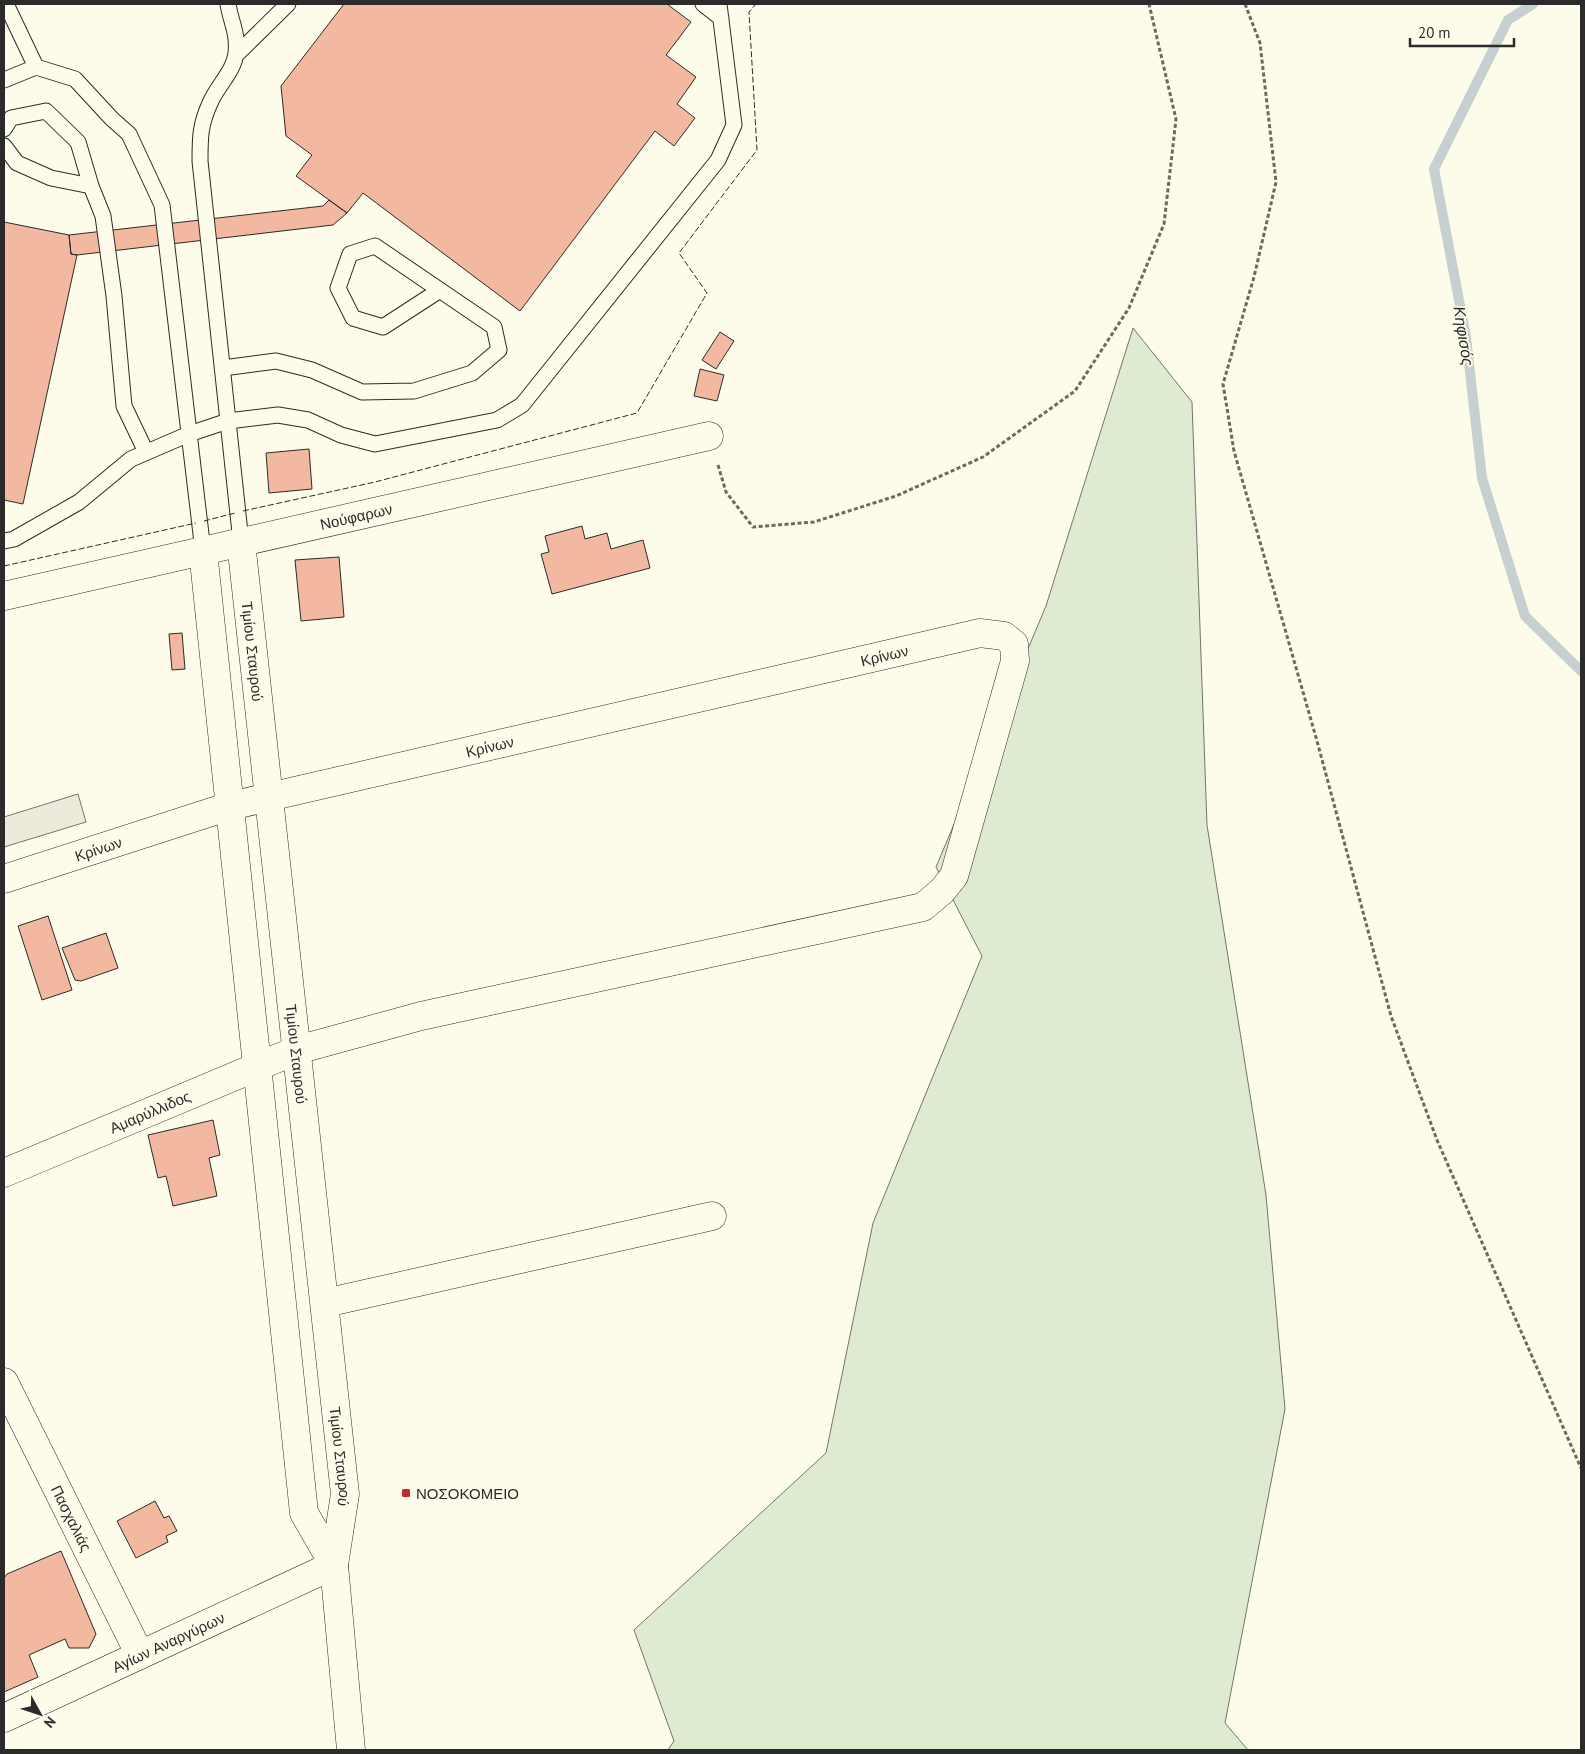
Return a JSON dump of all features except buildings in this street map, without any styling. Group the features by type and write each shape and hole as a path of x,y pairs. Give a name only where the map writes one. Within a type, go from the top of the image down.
{"street":[{"name":"Νούφαρων","path":"4,596 709,436"},
{"name":"Τιμίου Σταυρού","path":"242,542 346,1494 334,1565 351,1750"},
{"name":"Τιμίου Σταυρού","path":"203,551 304,1513 334,1565"},
{"name":"Κρίνων","path":"4,879 230,806 980,632"},
{"name":"Αμαρύλλιδος","path":"4,1173 297,1050 421,1016 923,907 942,891 954,876 1015,661 1014,644 1004,636 980,632"},
{"path":"325,1303 712,1216"},
{"name":"Πασχαλιάς","path":"4,1382 140,1656"},
{"name":"Αγίων Αναργύρων","path":"4,1718 334,1565"}],"lane":[{"path":"6,4 36,67"},
{"path":"228,4 236,33 236,55 226,79 211,101 200,131 200,161 242,542"},
{"path":"236,55 288,4"},
{"path":"4,542 14,539 79,502 131,459 189,434 228,421 278,416 308,420 341,434 375,444 497,420 522,405 718,160 734,125 720,11 703,4"},
{"path":"4,80 36,67 76,79 112,119 129,134 162,205 203,551"},
{"path":"4,129 11,118 46,111 78,142 91,186 103,216 114,296 124,406 146,452"},
{"path":"4,146 17,163 51,178 91,186"},
{"path":"223,368 276,360 312,370 362,392 414,391 472,373 499,350 494,327 440,290 375,246 350,254 338,288 352,318 383,327 440,290"}],"path":[{"path":"709,436 726,492 752,526 814,522 896,496 982,456 1075,392 1129,308 1164,224 1176,119 1148,4"},
{"path":"1245,4 1260,43 1276,182 1254,277 1223,384 1234,451 1317,741 1391,1016 1437,1140 1581,1468"}],"green space":[{"path":"1133,328 1192,402 1207,825 1266,1195 1285,1409 1225,1723 1248,1750 668,1750 674,1741 634,1630 826,1453 873,1223 982,956 936,867 1046,606"}],"shaded area":[{"path":"78,794 86,822 4,847 4,817"}],"waterway":[{"name":"Κηφισός","path":"1533,4 1508,20 1434,169 1466,337 1482,478 1525,616 1581,671"}],"fence":[{"path":"243,511 375,482 637,413 707,293 679,253 757,150 749,12 756,4"},
{"path":"204,521 235,513"},
{"path":"4,566 196,523"}],"place":[{"name":"ΝΟΣΟΚΟΜΕΙΟ","path":"406,1493"}]}
